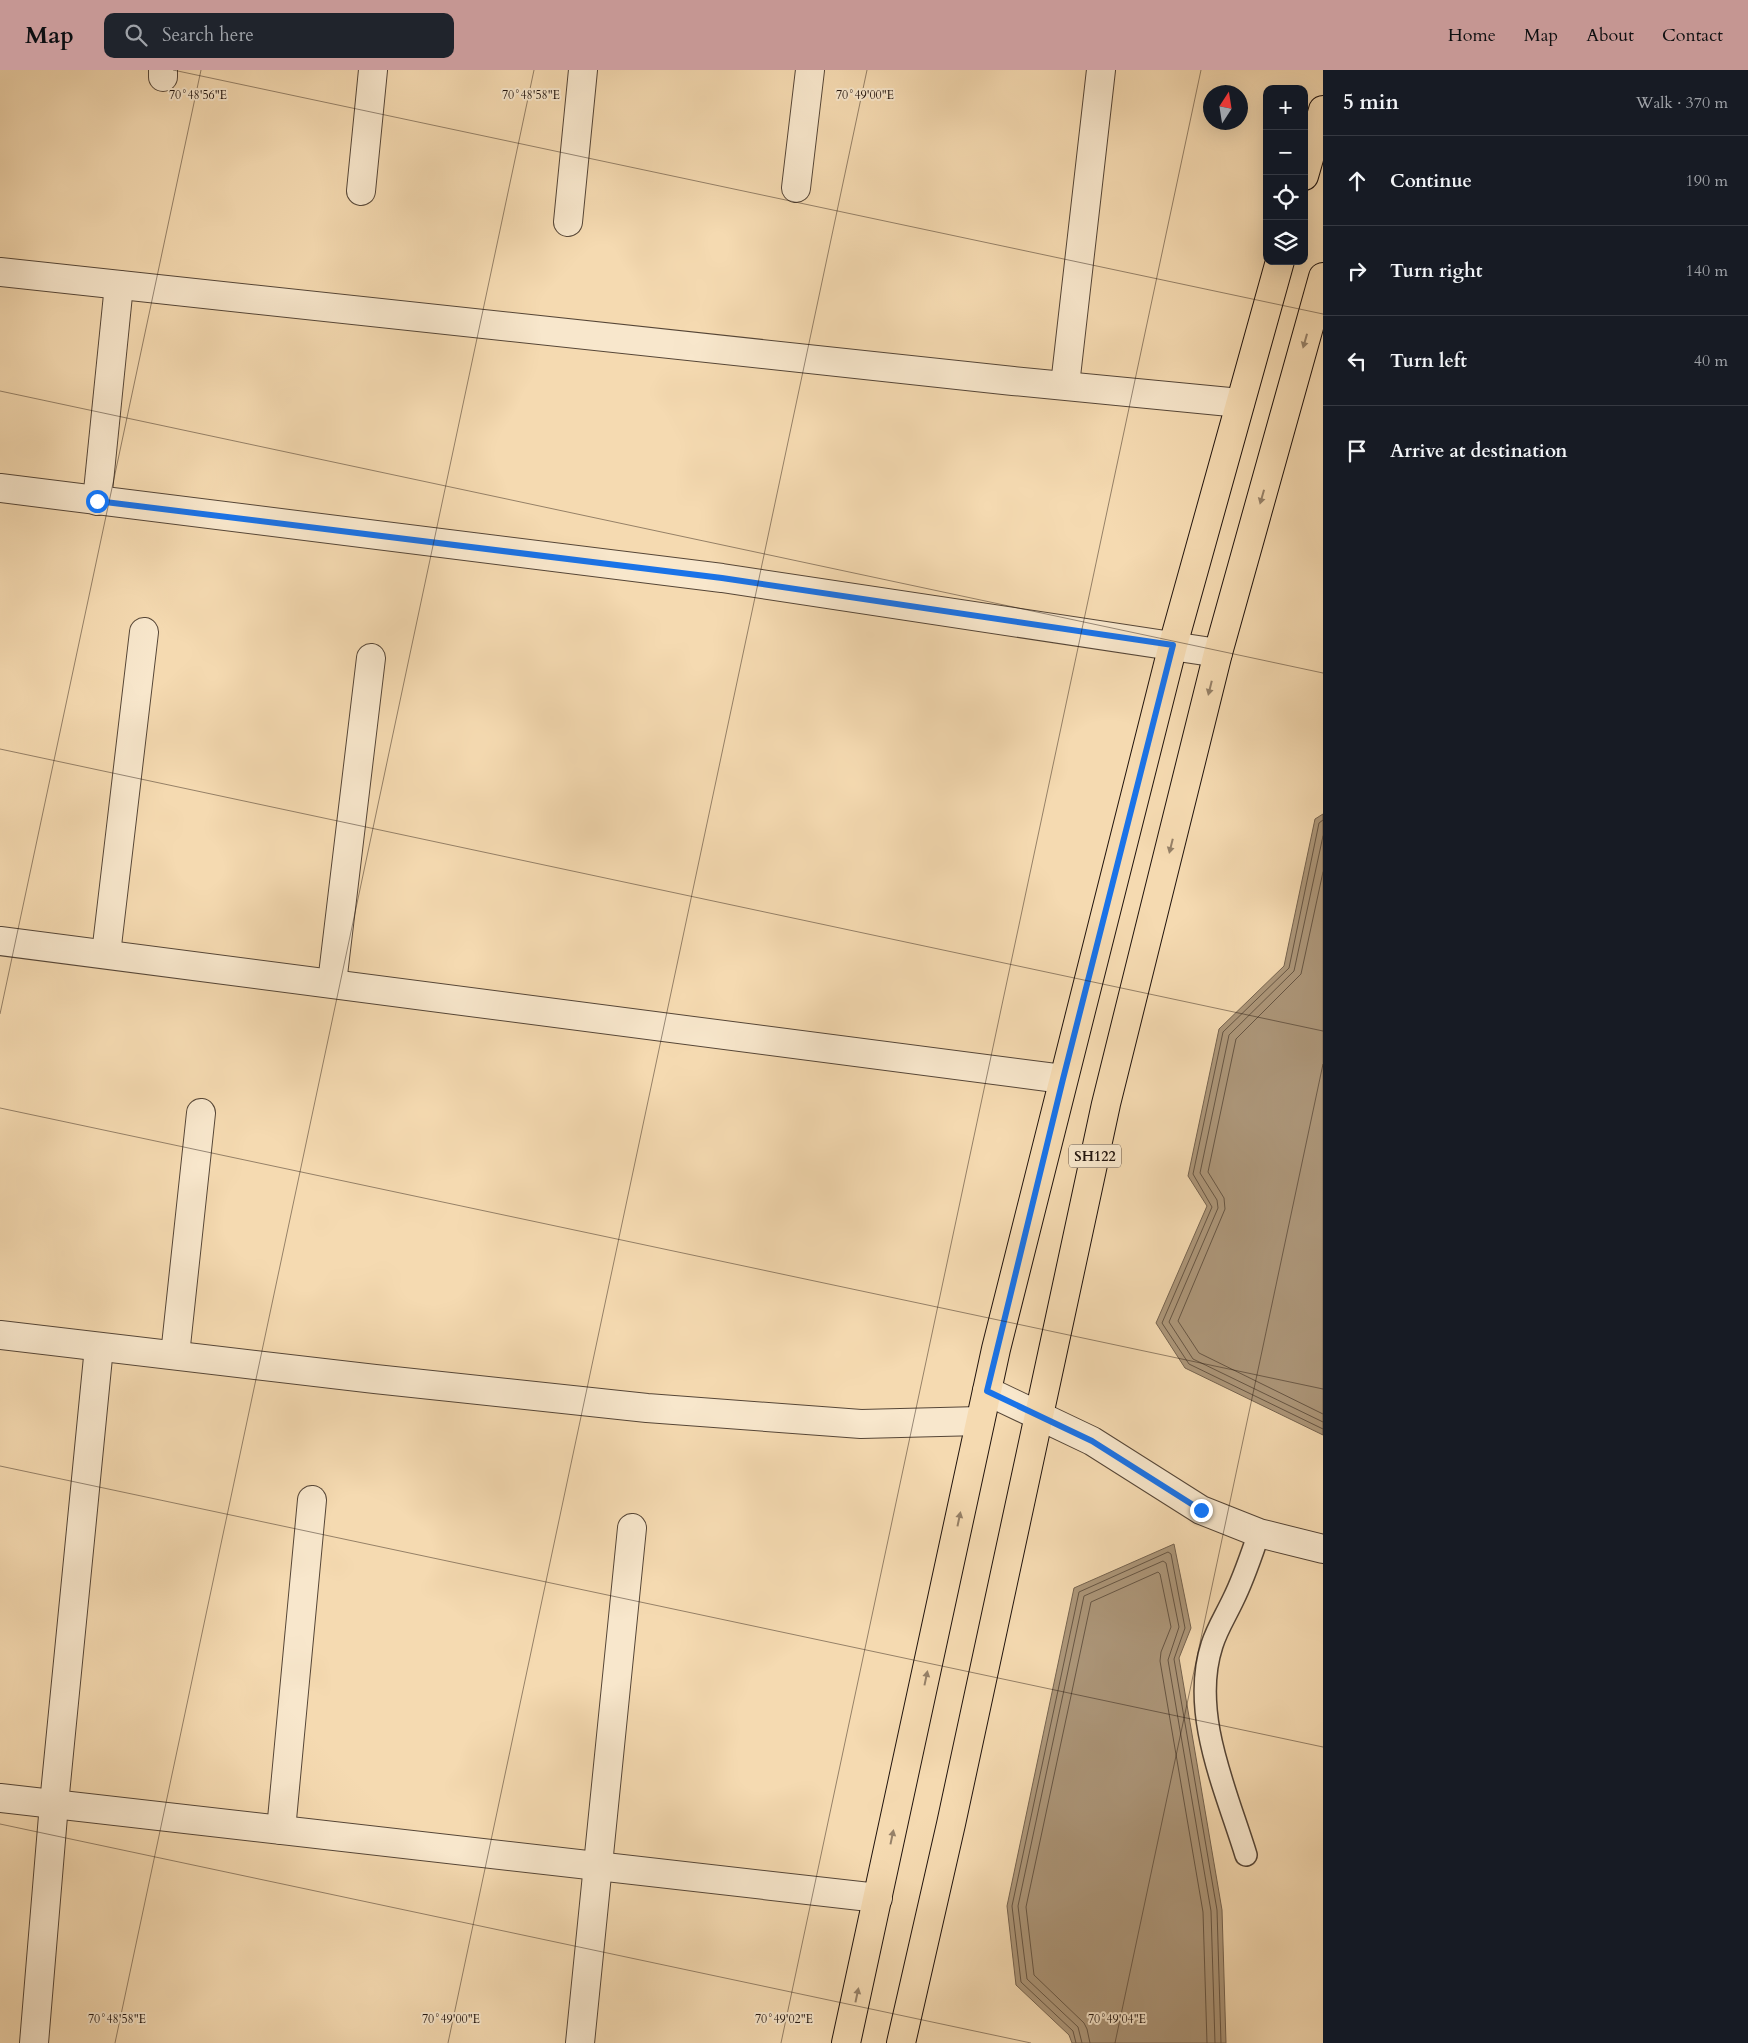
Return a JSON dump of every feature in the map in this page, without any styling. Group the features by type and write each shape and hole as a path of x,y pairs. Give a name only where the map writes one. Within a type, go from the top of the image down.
{"main road":[{"path":"1304,175 1323,110"},
{"name":"SH122","path":"846,2043 987,1391 1063,1079 1173,645 1279,265"},
{"name":"SH122","path":"900,2043 951,1824 1106,1104 1218,653 1318,312 1323,277"}],"street":[{"path":"360,191 373,70"},
{"path":"568,222 584,70"},
{"path":"796,188 810,70"},
{"path":"1065,385 1101,70"},
{"path":"0,272 1240,403"},
{"path":"97,501 119,285"},
{"path":"0,488 722,578 1218,653"},
{"path":"106,954 144,632"},
{"path":"332,983 371,658"},
{"path":"0,941 1063,1079"},
{"path":"176,1355 201,1113"},
{"path":"0,1335 375,1379 648,1408 861,1424 980,1421"},
{"path":"34,2043 54,1804 99,1347"},
{"path":"987,1391 1039,1414 1122,1458 1171,1493 1201,1510 1260,1533 1323,1549"},
{"path":"281,1830 312,1500"},
{"path":"580,2043 632,1528"},
{"path":"0,1798 878,1898"}],"lane":[{"path":"1246,1855 1210,1740 1205,1708 1206,1679 1211,1646 1242,1581 1260,1533"}],"water":[{"path":"1323,814 1323,1435 1185,1368 1156,1323 1207,1206 1188,1176 1219,1029 1284,966 1315,819"},
{"path":"1174,1544 1191,1628 1179,1658 1222,1910 1226,2043 1072,2043 1069,2035 1016,1985 1007,1906 1074,1588"}],"route":[{"path":"97,501 722,578 1173,645 1063,1079 987,1391 1039,1414 1092,1441 1122,1458 1171,1493 1201,1510"}]}
